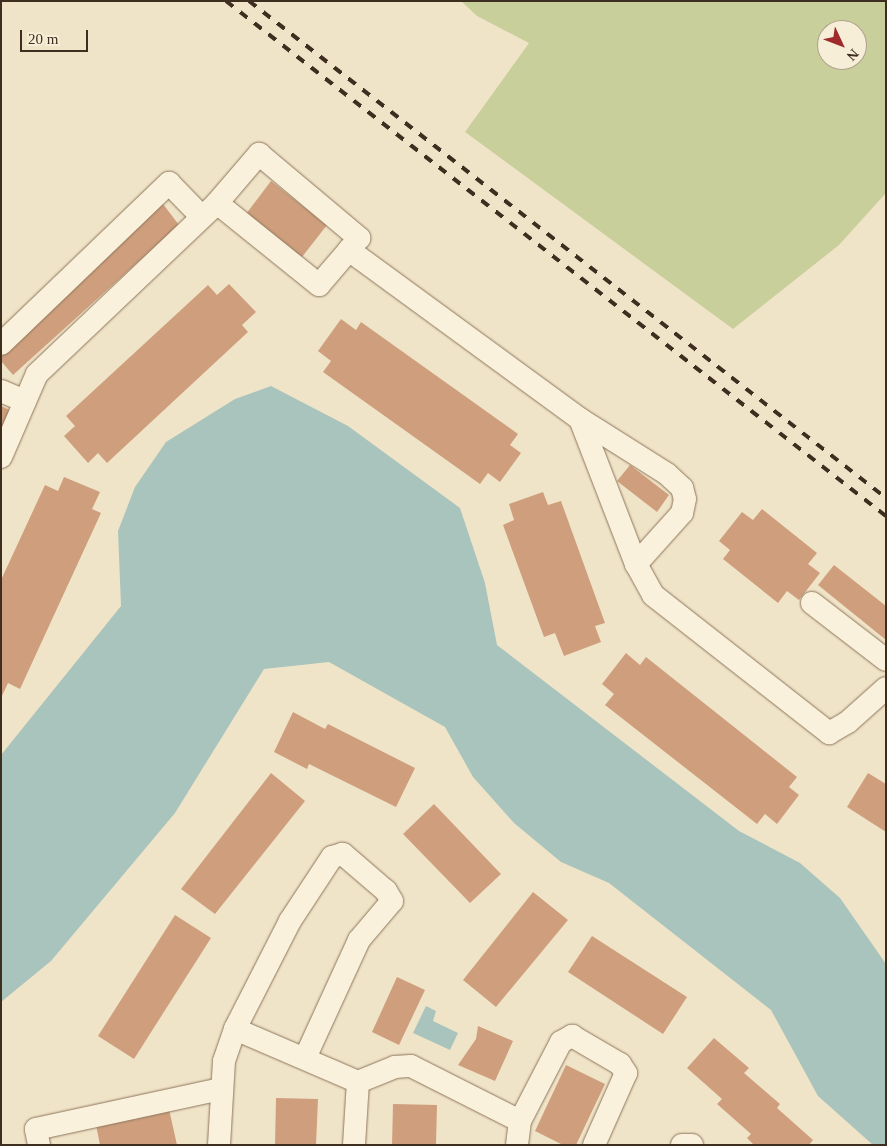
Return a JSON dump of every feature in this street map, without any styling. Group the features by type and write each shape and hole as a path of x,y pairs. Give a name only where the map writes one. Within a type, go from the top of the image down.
{"lane":[{"path":"1,344 169,183 209,210 319,285 359,238 259,154 209,210 37,374 1,457"},
{"path":"349,250 580,419 666,474 682,488 685,500 682,513 636,564"},
{"path":"1,391 25,401"},
{"path":"580,419 636,564 653,595 829,733 848,722 886,688"},
{"path":"812,603 886,660"},
{"path":"219,1145 224,1061 235,1029 290,921 332,858 343,854 386,891 392,901 359,940 305,1058"},
{"path":"235,1029 358,1082 394,1067 411,1066 520,1120"},
{"path":"517,1145 520,1120 561,1042 572,1036 620,1064 626,1073 594,1145"},
{"path":"354,1145 358,1082"},
{"path":"39,1145 36,1129 221,1089"},
{"path":"682,1145 692,1145"}],"green space":[{"path":"461,1 886,1 886,193 839,245 733,329 465,132 529,43 477,16"}],"water":[{"path":"271,386 348,426 460,508 485,583 497,645 739,831 800,863 840,898 886,964 886,1145 873,1145 818,1096 771,1010 609,883 561,862 514,823 473,777 445,727 329,662 264,669 175,813 51,961 1,1002 1,755 121,606 118,531 135,487 166,442 235,399"},
{"path":"426,1006 436,1011 433,1021 458,1033 450,1050 413,1033"}],"building":[{"path":"271,181 327,225 302,257 246,214"},
{"path":"163,204 179,225 13,375 1,361 1,351"},
{"path":"229,284 256,312 242,325 248,332 107,463 98,453 88,463 64,436 75,426 66,416 208,285 217,295"},
{"path":"341,319 356,330 361,322 518,434 510,445 521,453 500,482 488,473 480,484 323,372 331,361 318,351"},
{"path":"1,406 14,412 1,441"},
{"path":"630,465 669,495 657,512 617,481"},
{"path":"64,477 100,492 92,509 101,513 20,689 8,683 1,698 1,580 45,485 58,491"},
{"path":"543,492 548,505 561,501 605,623 595,626 601,642 564,656 555,633 544,637 503,525 514,520 509,504"},
{"path":"762,509 817,553 808,564 820,573 799,600 787,591 778,603 723,559 730,550 719,541 742,512 753,520"},
{"path":"834,565 886,606 886,640 818,585"},
{"path":"626,653 640,665 646,657 797,777 789,787 799,795 777,824 765,814 757,824 605,705 614,694 602,684"},
{"path":"293,712 325,729 328,724 415,768 396,807 309,764 307,769 274,752"},
{"path":"271,773 305,801 215,914 181,889"},
{"path":"868,773 886,784 886,832 847,807"},
{"path":"434,804 501,874 470,903 403,834"},
{"path":"533,892 568,920 496,1007 463,980"},
{"path":"175,915 211,938 134,1059 98,1036"},
{"path":"592,936 687,997 663,1034 568,972"},
{"path":"397,977 425,990 399,1045 372,1032"},
{"path":"478,1026 513,1041 495,1081 458,1065 476,1039"},
{"path":"714,1038 749,1068 744,1073 780,1104 777,1108 813,1140 809,1145 754,1145 747,1138 751,1134 717,1104 722,1099 687,1068"},
{"path":"566,1065 605,1084 576,1145 563,1145 535,1131"},
{"path":"276,1098 318,1099 316,1145 275,1145"},
{"path":"393,1104 437,1105 436,1145 392,1145"},
{"path":"169,1109 177,1145 100,1145 96,1125"}],"railway":[{"path":"226,1 886,516"},
{"path":"249,1 886,498"}]}
